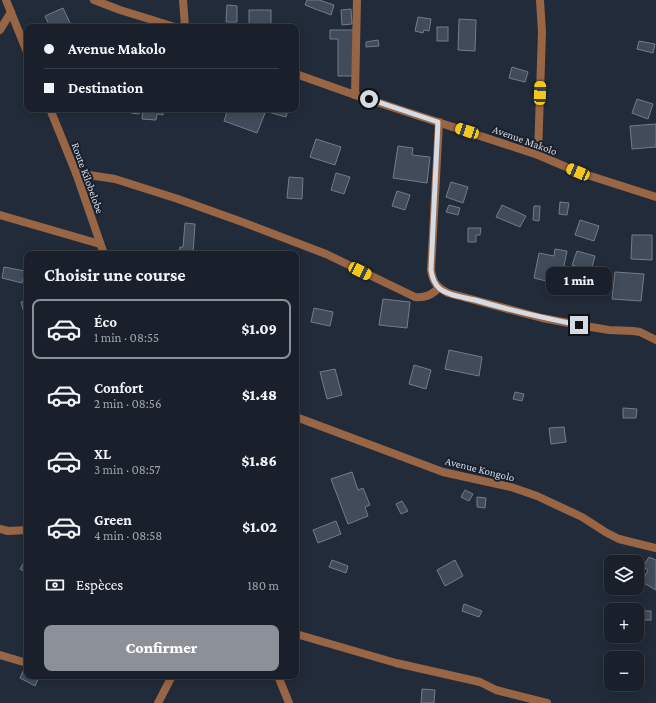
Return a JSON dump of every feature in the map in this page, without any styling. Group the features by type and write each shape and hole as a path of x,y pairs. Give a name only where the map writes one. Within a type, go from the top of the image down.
{"street":[{"path":"6,0 24,44"},
{"path":"94,0 165,24"},
{"path":"183,0 184,24"},
{"path":"355,95 357,0"},
{"path":"538,155 542,32 540,0"},
{"path":"0,30 11,12"},
{"name":"Avenue Makolo","path":"299,75 538,155 578,172 656,197"},
{"name":"Route Kilobelobe","path":"51,112 76,173 103,251"},
{"path":"438,122 431,270 432,277 439,288 448,293 542,318 609,330 633,330 650,336 656,340"},
{"path":"76,173 115,180 178,199 245,223 326,254 415,297 423,298 431,295 439,288"},
{"path":"0,215 100,244"},
{"name":"Avenue Kongolo","path":"299,418 443,472 511,487 537,496 582,517 619,539 656,548"},
{"path":"0,529 8,531 24,530"},
{"path":"299,635 396,663 480,682 496,690 547,703"},
{"path":"0,655 24,662"},
{"path":"158,703 170,679"},
{"path":"279,679 289,703"}],"building":[{"path":"307,0 319,0 334,5 331,15 305,5"},
{"path":"227,5 237,6 237,22 226,22"},
{"path":"63,8 71,24 49,24 45,16"},
{"path":"351,9 352,24 342,25 341,10"},
{"path":"249,10 271,10 271,24 249,24"},
{"path":"418,17 431,19 429,31 424,30 423,33 415,31"},
{"path":"459,19 476,20 475,51 458,50"},
{"path":"437,27 448,27 448,41 437,41"},
{"path":"330,30 354,30 354,76 338,76 338,39 330,39"},
{"path":"378,40 379,46 366,47 366,42"},
{"path":"639,41 655,44 653,53 637,49"},
{"path":"512,67 528,72 525,82 509,78"},
{"path":"637,99 653,104 648,119 632,113"},
{"path":"131,112 139,112 139,114"},
{"path":"143,112 163,112 163,115 157,114 156,120 142,119"},
{"path":"227,112 265,113 257,133 224,121"},
{"path":"268,112 287,112 286,117"},
{"path":"656,124 656,147 632,149 630,126"},
{"path":"316,139 341,147 335,165 310,157"},
{"path":"398,146 413,148 412,155 430,157 427,183 393,178"},
{"path":"336,173 350,177 344,194 331,190"},
{"path":"289,177 303,178 302,199 287,198"},
{"path":"451,182 468,187 463,203 446,197"},
{"path":"397,191 410,195 405,210 392,206"},
{"path":"560,202 569,203 567,215 559,214"},
{"path":"449,205 460,208 458,215 446,212"},
{"path":"502,205 526,216 520,227 496,217"},
{"path":"534,206 540,206 539,221 533,220"},
{"path":"580,220 599,226 594,241 575,235"},
{"path":"185,223 195,224 193,251 179,251 180,247 183,247"},
{"path":"468,228 481,228 480,235 476,235 476,242 468,242"},
{"path":"632,235 652,235 652,260 631,259"},
{"path":"555,249 567,251 562,276 547,274 546,281 534,278 539,253 554,256"},
{"path":"577,251 595,256 591,271 572,265"},
{"path":"4,267 24,271 22,283 2,278"},
{"path":"615,272 644,274 641,301 612,299"},
{"path":"383,299 410,302 407,328 379,325"},
{"path":"21,302 24,302 24,313"},
{"path":"314,308 333,312 330,326 311,322"},
{"path":"449,350 482,357 479,376 445,369"},
{"path":"414,365 431,370 426,389 409,384"},
{"path":"335,369 342,395 327,399 320,372"},
{"path":"515,392 524,394 522,401 513,399"},
{"path":"623,408 637,409 636,418 623,418"},
{"path":"564,427 566,442 551,444 549,428"},
{"path":"352,472 358,490 363,488 370,505 365,507 368,516 348,524 331,479"},
{"path":"465,490 473,494 469,501 461,497"},
{"path":"477,497 486,498 485,508 477,507"},
{"path":"402,501 408,511 401,514 396,504"},
{"path":"336,521 341,534 318,543 313,530"},
{"path":"649,557 656,560 656,590 644,583 644,578 648,570 644,568"},
{"path":"332,560 348,566 346,573 329,567"},
{"path":"455,560 463,576 445,586 437,570"},
{"path":"24,562 24,571 20,569"},
{"path":"464,604 482,611 479,617 462,611"},
{"path":"644,611 651,611 651,620 644,620"},
{"path":"24,669 24,679 38,679 35,686 20,678"},
{"path":"422,689 435,690 434,703 421,703"}],"route":[{"path":"369,99 438,122 431,270 432,277 439,288 448,293 489,304 542,318 579,325"}]}
